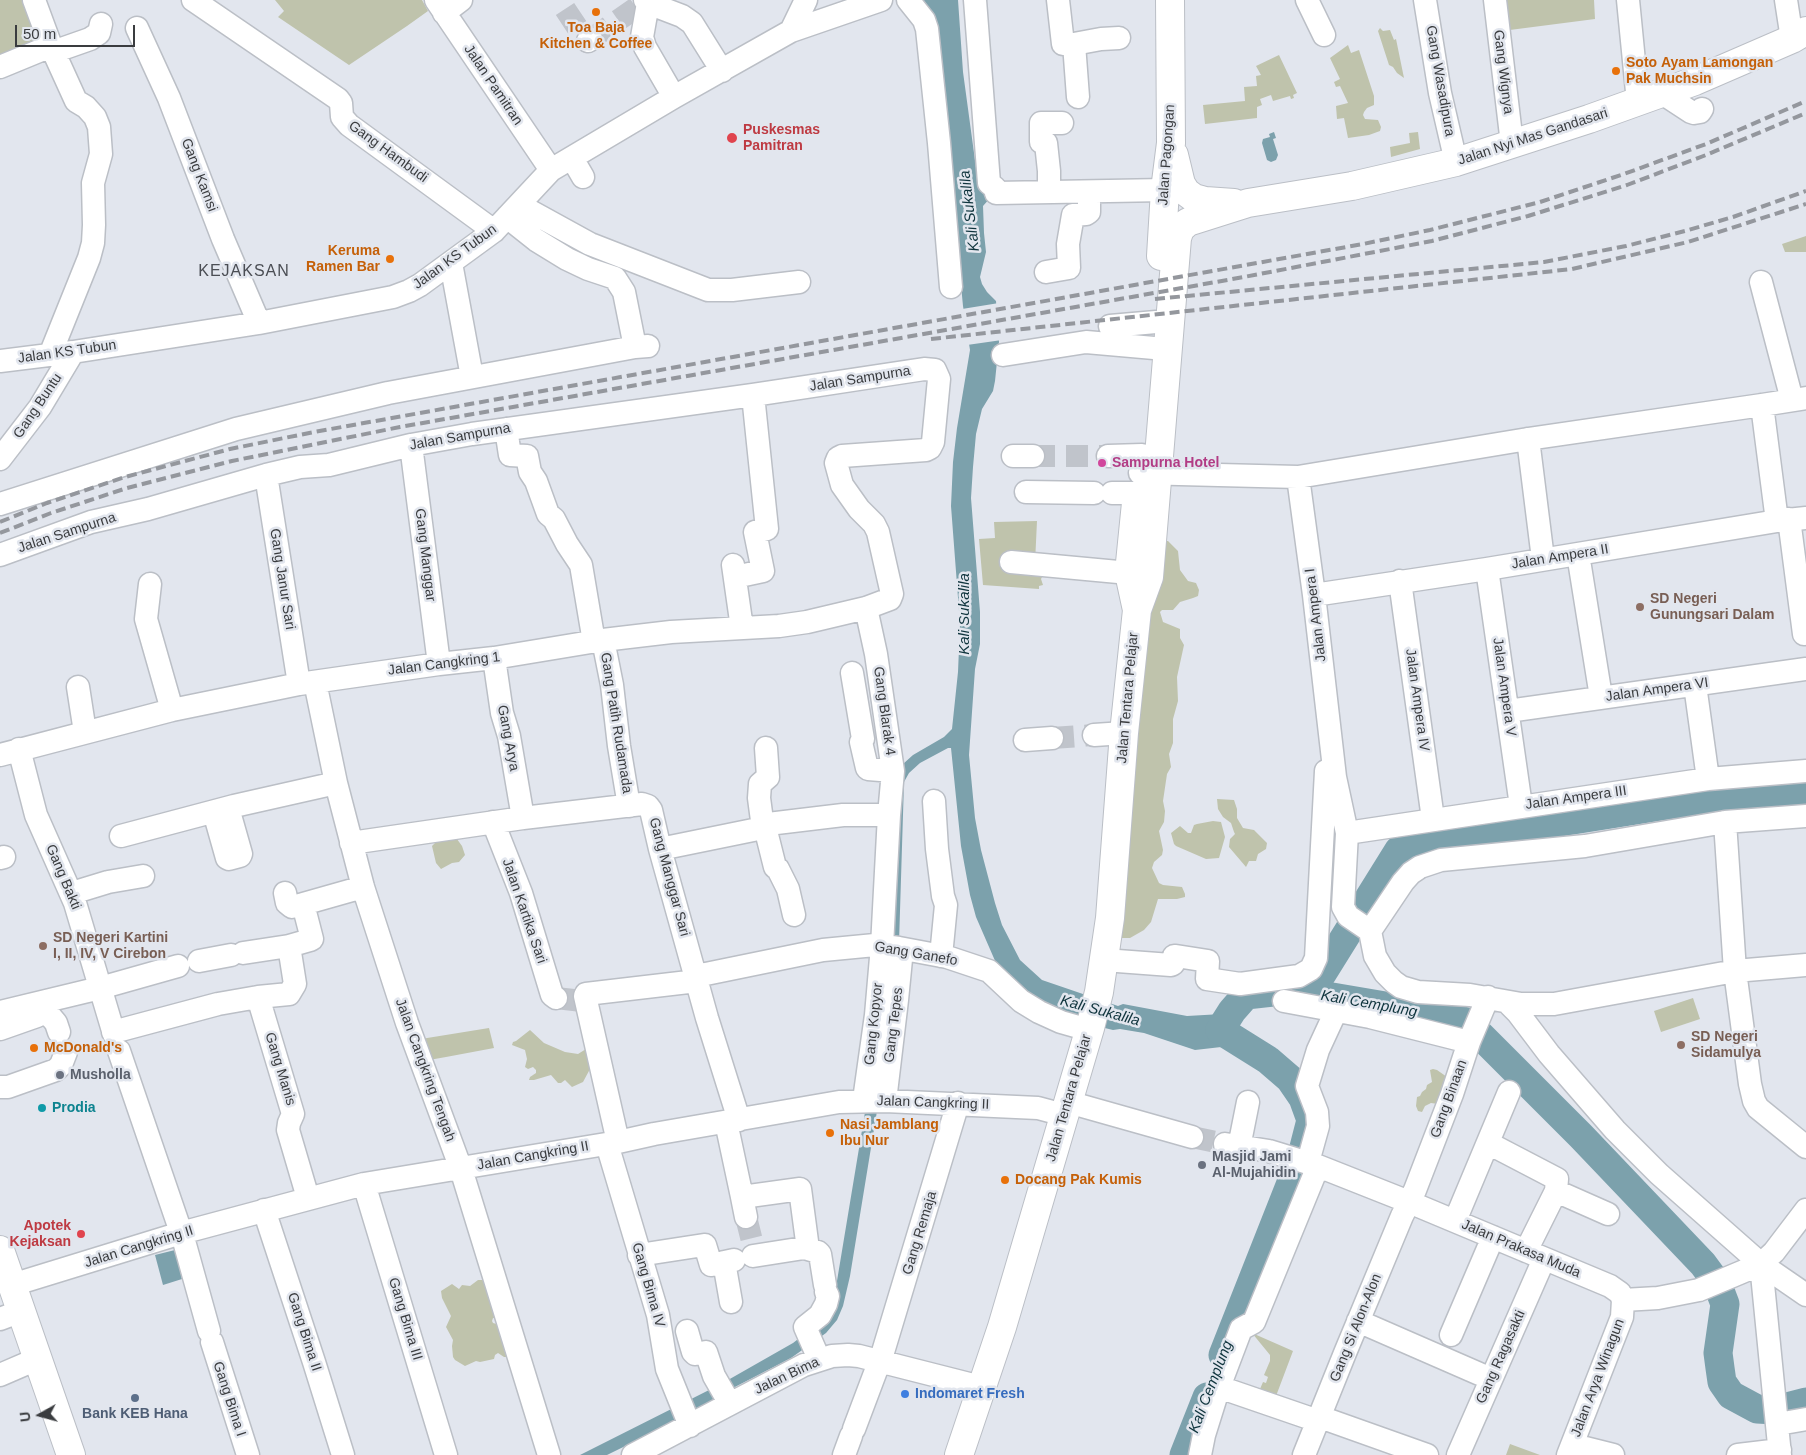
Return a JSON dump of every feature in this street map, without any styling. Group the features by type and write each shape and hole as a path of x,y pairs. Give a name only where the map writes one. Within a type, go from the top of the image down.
{"main road":[{"name":"Jalan Pagongan","path":"1159,281 1165,190 1171,144 1170,0"},
{"name":"Jalan Nyi Mas Gandasari","path":"1160,328 1177,238 1180,229 1188,222 1248,204 1352,186 1456,162 1650,97 1731,66 1799,35"},
{"name":"Jalan Nyi Mas Gandasari","path":"1171,144 1178,175 1186,192 1194,198 1205,201 1248,204"},
{"name":"Jalan Tentara Pelajar","path":"1137,610 1128,573 1130,480 1160,328 1159,281"},
{"name":"Jalan Tentara Pelajar","path":"959,1455 1002,1327 1090,1029 1099,992 1110,918 1124,733 1137,610 1149,577 1130,480 1160,328"},
{"path":"0,1253 12,1285 11,1315 37,1359 71,1455"}],"street":[{"path":"34,0 52,49 76,101 86,107 95,117 99,127 101,154 93,183 93,243 89,258 50,355"},
{"name":"Gang Hambudi","path":"193,0 338,100 342,117 349,125 507,218"},
{"path":"791,31 806,0"},
{"name":"Jalan KS Tubun","path":"0,361 73,352 259,323 393,297 420,285 507,218 551,170 578,168 674,97 791,31 881,0"},
{"path":"908,0 924,20 927,29 939,143 950,287"},
{"path":"975,0 989,183 995,188 997,194 1165,190"},
{"path":"1058,0 1063,44 1118,38"},
{"path":"1308,0 1324,35"},
{"name":"Gang Wasadipura","path":"1425,0 1440,92 1456,162"},
{"name":"Gang Wignya","path":"1494,0 1512,144"},
{"path":"1628,0 1650,97 1694,113 1700,112 1702,109"},
{"path":"1786,0 1799,35"},
{"path":"674,97 645,47 642,37 646,2 682,16 692,23 722,71"},
{"name":"Jalan Pamitran","path":"447,4 551,170"},
{"path":"0,67 52,49 90,40 99,33 101,24"},
{"name":"Gang Kamsi","path":"137,28 169,98 223,239 259,323"},
{"path":"1074,44 1078,97"},
{"path":"1049,192 1046,143 1041,142 1041,123 1062,122"},
{"path":"1046,272 1069,268 1068,244 1073,215 1089,212 1090,192"},
{"path":"507,218 590,244 708,290 732,290 799,282"},
{"path":"0,504 236,429 388,392 641,346 624,292 615,278 588,269 567,259 536,240 507,218"},
{"path":"451,263 472,377"},
{"path":"1026,492 1130,480 1298,477 1528,439 1762,406 1799,399 1761,282"},
{"path":"1110,326 1160,328"},
{"path":"1003,355 1160,328"},
{"name":"Gang Buntu","path":"0,459 40,407 73,352"},
{"name":"Jalan Sampurna","path":"0,555 91,522 148,509 266,474 300,467 329,465 412,445 506,429 753,396 930,368 935,370 939,379 931,447 926,450 842,456 838,458 836,463 842,485 859,509 876,527 892,594 891,598"},
{"path":"742,628 734,571 763,571 755,532 767,529 753,396"},
{"path":"1762,406 1791,519 1804,634"},
{"name":"Gang Patih Rudamada","path":"506,429 510,455 527,456 530,472 536,481 548,514 554,519 581,566 598,641 612,685 619,746 629,806"},
{"path":"1528,439 1543,559"},
{"name":"Gang Manggar","path":"412,445 439,664"},
{"path":"1108,456 1130,480"},
{"name":"Gang Janur Sari","path":"266,474 307,683"},
{"name":"Jalan Ampera I","path":"1298,477 1335,777 1347,833 1344,912 1360,924 1375,956 1385,973 1394,982 1418,992 1492,1004 1554,1004 1735,971 1806,965"},
{"name":"Jalan Ampera II","path":"1314,595 1487,569 1791,519"},
{"path":"1578,554 1600,697"},
{"path":"1011,562 1128,573"},
{"name":"Jalan Ampera V","path":"1487,569 1521,806"},
{"name":"Jalan Ampera IV","path":"1400,581 1433,819"},
{"path":"150,584 146,619 172,710"},
{"name":"Jalan Cangkring 1","path":"10,752 172,710 307,683 671,632 779,626 807,622 866,608 891,598"},
{"name":"Gang Blarak 4","path":"866,608 876,654 893,771 889,815 892,948"},
{"name":"Gang Arya","path":"494,658 502,713 509,736 523,818"},
{"name":"Jalan Ampera VI","path":"1508,711 1806,669"},
{"path":"852,673 867,768 893,771"},
{"name":"Jalan Cangkring Tengah","path":"307,683 363,887 407,1023 461,1169 549,1455"},
{"path":"1695,685 1708,779"},
{"path":"78,687 85,732"},
{"path":"1094,736 1124,733"},
{"path":"1025,740 1052,738"},
{"path":"766,748 768,776 760,784 759,798 764,828 775,867 778,869 788,889 794,915"},
{"name":"Gang Bakti","path":"10,752 66,884 72,893 115,1039 181,1233"},
{"name":"Jalan Ampera I","path":"1104,960 1170,965 1173,964 1174,956 1176,956 1208,961 1207,979 1240,984 1299,976 1311,970 1316,958 1324,785 1328,762 1332,754"},
{"name":"Jalan Ampera III","path":"1347,833 1708,779 1806,771"},
{"path":"121,836 336,783"},
{"path":"934,801 937,849 943,896 946,905 941,956"},
{"name":"Gang Manggar Sari","path":"351,843 523,818 642,804 648,806 651,810 697,978 733,1121 744,1207 801,1190 808,1249"},
{"path":"660,848 764,828 768,824 843,815 889,815"},
{"path":"1360,924 1411,873 1420,867 1441,860 1594,845 1725,822 1806,816"},
{"name":"Jalan Kartika Sari","path":"493,822 521,893 552,995 556,998"},
{"path":"1725,822 1735,971 1754,1101 1758,1108 1806,1147"},
{"path":"72,893 108,882 143,876"},
{"path":"0,1012 100,988 188,963 289,946 312,940 294,899 363,887"},
{"name":"Gang Ganefo","path":"613,1143 584,1001 586,994 697,978 823,950 866,945 941,956 989,971 1021,1000 1039,1012 1061,1022 1090,1029"},
{"path":"115,1039 218,1004 289,994 295,986 289,946"},
{"name":"Gang Kopyor","path":"885,1016 892,948"},
{"name":"Gang Manis","path":"258,997 294,1114 289,1123 288,1130 308,1198"},
{"path":"1284,1001 1470,1038"},
{"path":"1492,1004 1518,1013 1537,1040 1615,1130 1659,1174 1761,1264 1806,1295"},
{"name":"Gang Binaan","path":"1409,1202 1452,1094 1470,1038 1492,1004"},
{"path":"1537,1040 1542,1023 1554,1004"},
{"path":"1200,1455 1204,1435 1219,1387 1241,1329 1243,1326 1254,1322 1311,1163 1318,1126 1316,1112 1307,1086 1318,1050 1336,1011"},
{"path":"0,1024 37,1012 45,1013 51,1017 56,1023 60,1043 61,1065 56,1070 8,1087 0,1086"},
{"path":"0,1029 38,1016 48,1020 60,1043 58,1062 54,1066 0,1086"},
{"name":"Gang Tepes","path":"874,1100 885,1016"},
{"path":"1454,1221 1509,1092"},
{"name":"Jalan Cangkring II","path":"12,1285 181,1233 364,1184 613,1143 654,1134 839,1102 874,1100 1066,1108"},
{"name":"Jalan Prakasa Muda","path":"1248,1102 1232,1145 1284,1155 1311,1163 1610,1286 1620,1293 1623,1300"},
{"name":"Gang Remaja","path":"849,1440 880,1362 958,1103"},
{"path":"1066,1108 1192,1137"},
{"name":"Gang Bima IV","path":"613,1143 640,1255 658,1315 667,1369 688,1422"},
{"path":"1488,1143 1554,1176 1557,1179 1556,1191 1608,1214"},
{"name":"Gang Bima III","path":"364,1184 446,1455"},
{"name":"Gang Ragasakti","path":"1458,1455 1491,1379 1556,1191"},
{"name":"Gang Si Alon-Alon","path":"1304,1455 1409,1202"},
{"name":"Gang Bima II","path":"264,1210 314,1362 342,1455"},
{"path":"1623,1300 1658,1298 1699,1290 1761,1264 1774,1252 1806,1210"},
{"name":"Gang Bima I","path":"181,1233 210,1337 248,1455"},
{"path":"1451,1335 1493,1237"},
{"path":"640,1255 705,1245 711,1265 744,1256 808,1249 820,1254 828,1296 820,1316 805,1327 813,1346"},
{"path":"732,1302 744,1256"},
{"path":"1738,1455 1780,1453 1761,1264"},
{"name":"Jalan Arya Winagun","path":"1613,1455 1570,1450 1622,1317 1623,1300"},
{"path":"1358,1322 1491,1379"},
{"path":"687,1331 693,1352 695,1354 706,1352 724,1395"},
{"name":"Jalan Bima","path":"633,1455 663,1448 688,1422 724,1395 804,1365 813,1346 982,1387"},
{"path":"0,1375 37,1359"},
{"path":"1219,1387 1427,1455"},
{"path":"1777,1416 1806,1419"}],"green space":[{"path":"0,0 26,0 43,44 0,61"},
{"path":"275,0 422,0 428,11 349,65 278,17 284,11"},
{"path":"1498,0 1594,0 1595,19 1502,31"},
{"path":"1380,28 1383,31 1390,30 1394,40 1396,39 1404,78 1389,65 1378,31"},
{"path":"1348,45 1351,53 1359,50 1374,96 1374,105 1367,108 1363,115 1365,119 1378,120 1381,127 1380,131 1369,135 1348,138 1344,118 1337,119 1336,106 1348,103 1340,86 1336,87 1334,82 1340,79 1330,58"},
{"path":"1279,55 1297,93 1293,95 1294,98 1291,99 1290,96 1273,101 1271,95 1260,99 1262,105 1257,107 1257,118 1205,124 1203,105 1245,101 1244,87 1257,86 1256,76 1261,75 1256,66"},
{"path":"1418,132 1420,149 1391,157 1390,147 1410,143 1409,133"},
{"path":"1806,236 1806,252 1785,252 1782,244"},
{"path":"1037,521 1035,563 1043,575 1041,579 1043,585 1039,586 1039,589 983,585 979,539 995,538 994,522"},
{"path":"1161,541 1168,541 1178,551 1180,570 1188,581 1196,583 1199,590 1198,596 1180,602 1173,610 1162,610 1160,612 1163,622 1180,629 1180,638 1184,645 1177,677 1178,701 1173,719 1173,743 1169,754 1171,767 1167,774 1163,801 1165,811 1164,822 1159,831 1163,850 1162,855 1154,862 1152,868 1159,883 1182,887 1185,897 1158,899 1151,922 1144,930 1130,938 1119,938 1124,766"},
{"path":"1217,799 1234,800 1237,818 1243,828 1254,830 1267,843 1266,849 1258,854 1256,861 1249,861 1246,867 1229,847 1230,839 1235,834 1231,823 1223,817 1218,809"},
{"path":"1213,821 1221,822 1225,837 1219,858 1206,859 1174,844 1171,833 1180,826 1188,833 1191,833 1194,825"},
{"path":"454,835 462,846 465,855 459,862 452,863 441,869 436,863 432,846 436,842"},
{"path":"1693,998 1700,1019 1661,1032 1654,1011"},
{"path":"489,1028 494,1048 429,1060 421,1039"},
{"path":"530,1030 544,1043 565,1052 578,1054 586,1049 590,1069 583,1082 572,1087 565,1080 558,1083 551,1075 529,1080 536,1073 536,1070 533,1067 528,1069 525,1067 527,1059 525,1050 512,1045 513,1042"},
{"path":"1433,1069 1447,1077 1438,1104 1431,1103 1425,1106 1422,1112 1418,1111 1416,1106 1417,1097 1432,1082 1430,1070"},
{"path":"478,1280 484,1280 496,1318 493,1318 492,1321 500,1325 507,1357 498,1353 494,1359 476,1361 465,1366 453,1357 453,1340 446,1327 451,1316 442,1298 441,1291 452,1284 459,1289 462,1285 470,1286"},
{"path":"1252,1333 1293,1351 1273,1404 1222,1387 1228,1382 1257,1396 1263,1382 1266,1383 1268,1377 1264,1375 1270,1361 1270,1355"},
{"path":"1510,1444 1540,1455 1506,1455"}],"water":[{"name":"Kali Sukalila","path":"924,0 958,0 963,72 977,175 980,183 991,197 983,206 986,252 980,277 987,292 996,301 999,342 993,391 982,409 976,434 973,467 971,498 980,612 980,644 975,669 969,755 975,818 995,903 1002,925 1020,960 1042,980 1118,1006 1123,1004 1187,1016 1222,1014 1236,1028 1230,1046 1195,1050 1144,1033 1120,1029 1113,1030 1072,1020 1037,1004 996,963 976,917 961,846 951,748 920,763 909,773 904,782 899,943 877,1111 850,1276 843,1306 837,1320 826,1333 791,1358 731,1389 719,1400 607,1455 580,1455 721,1384 793,1343 819,1323 835,1293 868,1094 903,764 913,755 944,737 952,729 958,672 960,624 951,506 957,428 970,350"},
{"path":"1274,132 1276,138 1273,139 1278,155 1276,160 1271,162 1267,160 1262,143 1263,139 1270,137 1269,134"},
{"path":"175,1250 182,1279 163,1285 155,1255"}],"pier":[{"path":"999,303 1002,340 967,345 962,309"}],"waterway":[{"path":"1310,993 1399,850 1674,804 1806,794"},
{"name":"Kali Cemplung","path":"1220,1030 1232,1011 1246,995 1291,990 1444,1016 1467,1022 1581,1136 1703,1264 1717,1283 1725,1304 1718,1353 1722,1382 1731,1395 1757,1409 1775,1410 1806,1402"},
{"name":"Kali Cemplung","path":"1220,1030 1268,1060 1290,1079 1303,1098 1311,1120 1302,1155 1223,1355"},
{"name":"Kali Cemplung","path":"1184,1455 1207,1397"}],"tunnel":[{"path":"591,39 646,1"},
{"path":"565,9 588,41"},
{"path":"1033,456 1108,456"},
{"path":"1052,738 1094,735"},
{"path":"556,998 582,1001"},
{"path":"1192,1137 1225,1144"},
{"path":"746,1217 753,1245"}],"railway":[{"path":"0,522 47,503 125,477 230,449 314,432 1363,244 1430,230 1540,202 1624,174 1706,144 1806,101"},
{"path":"0,533 51,513 127,488 232,461 400,427 1244,277 1432,241 1528,216 1627,185 1706,155 1806,113"},
{"path":"1155,299 1544,262 1626,246 1685,231 1733,217 1806,191"},
{"path":"931,339 1572,269 1688,242 1806,204"}],"place":[{"name":"Toa Baja Kitchen & Coffee","path":"596,12"},
{"name":"Soto Ayam Lamongan Pak Muchsin","path":"1616,71"},
{"name":"Puskesmas Pamitran","path":"732,138"},
{"name":"Keruma Ramen Bar","path":"390,259"},
{"name":"Sampurna Hotel","path":"1102,463"},
{"name":"SD Negeri Gunungsari Dalam","path":"1640,607"},
{"name":"SD Negeri Kartini I, II, IV, V Cirebon","path":"43,946"},
{"name":"SD Negeri Sidamulya","path":"1681,1045"},
{"name":"McDonald's","path":"34,1048"},
{"name":"Musholla","path":"60,1075"},
{"name":"Prodia","path":"42,1108"},
{"name":"Nasi Jamblang Ibu Nur","path":"830,1133"},
{"name":"Masjid Jami Al-Mujahidin","path":"1202,1165"},
{"name":"Docang Pak Kumis","path":"1005,1180"},
{"name":"Apotek Kejaksan","path":"81,1234"},
{"name":"Indomaret Fresh","path":"905,1394"},
{"name":"Bank KEB Hana","path":"135,1398"}],"district":[{"name":"KEJAKSAN","path":"244,272"}]}
